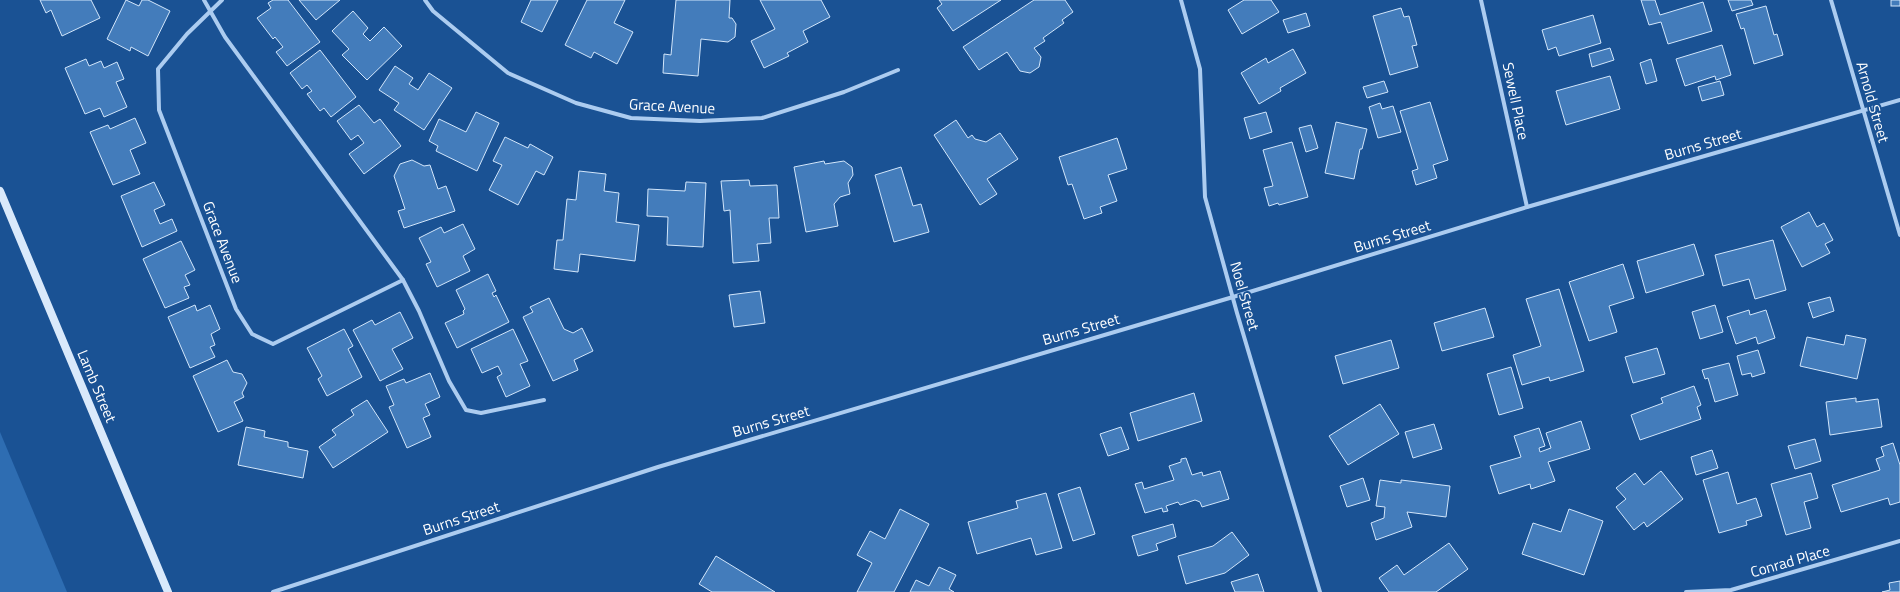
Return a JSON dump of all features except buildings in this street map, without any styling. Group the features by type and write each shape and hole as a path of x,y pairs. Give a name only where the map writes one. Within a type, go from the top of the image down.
{"street":[{"path":"204,0 225,37 403,280 419,311 449,381 466,410 481,413 544,400"},
{"name":"Grace Avenue","path":"222,0 187,34 158,69 158,110 236,309 252,334 273,344 403,280"},
{"name":"Grace Avenue","path":"425,0 433,11 508,73 576,102 631,118 700,121 762,118 844,92 898,70"},
{"name":"Noel Street","path":"1181,0 1200,69 1205,197 1320,592"},
{"name":"Sewell Place","path":"1481,0 1527,207"},
{"name":"Arnold Street","path":"1831,0 1900,235"},
{"name":"Burns Street","path":"273,592 658,467 1233,297 1527,207 1900,100"},
{"name":"Lamb Street","path":"0,191 168,592"},
{"name":"Conrad Place","path":"1686,592 1731,590 1900,542"}],"shaded area":[{"path":"0,432 67,592 0,592"}]}
